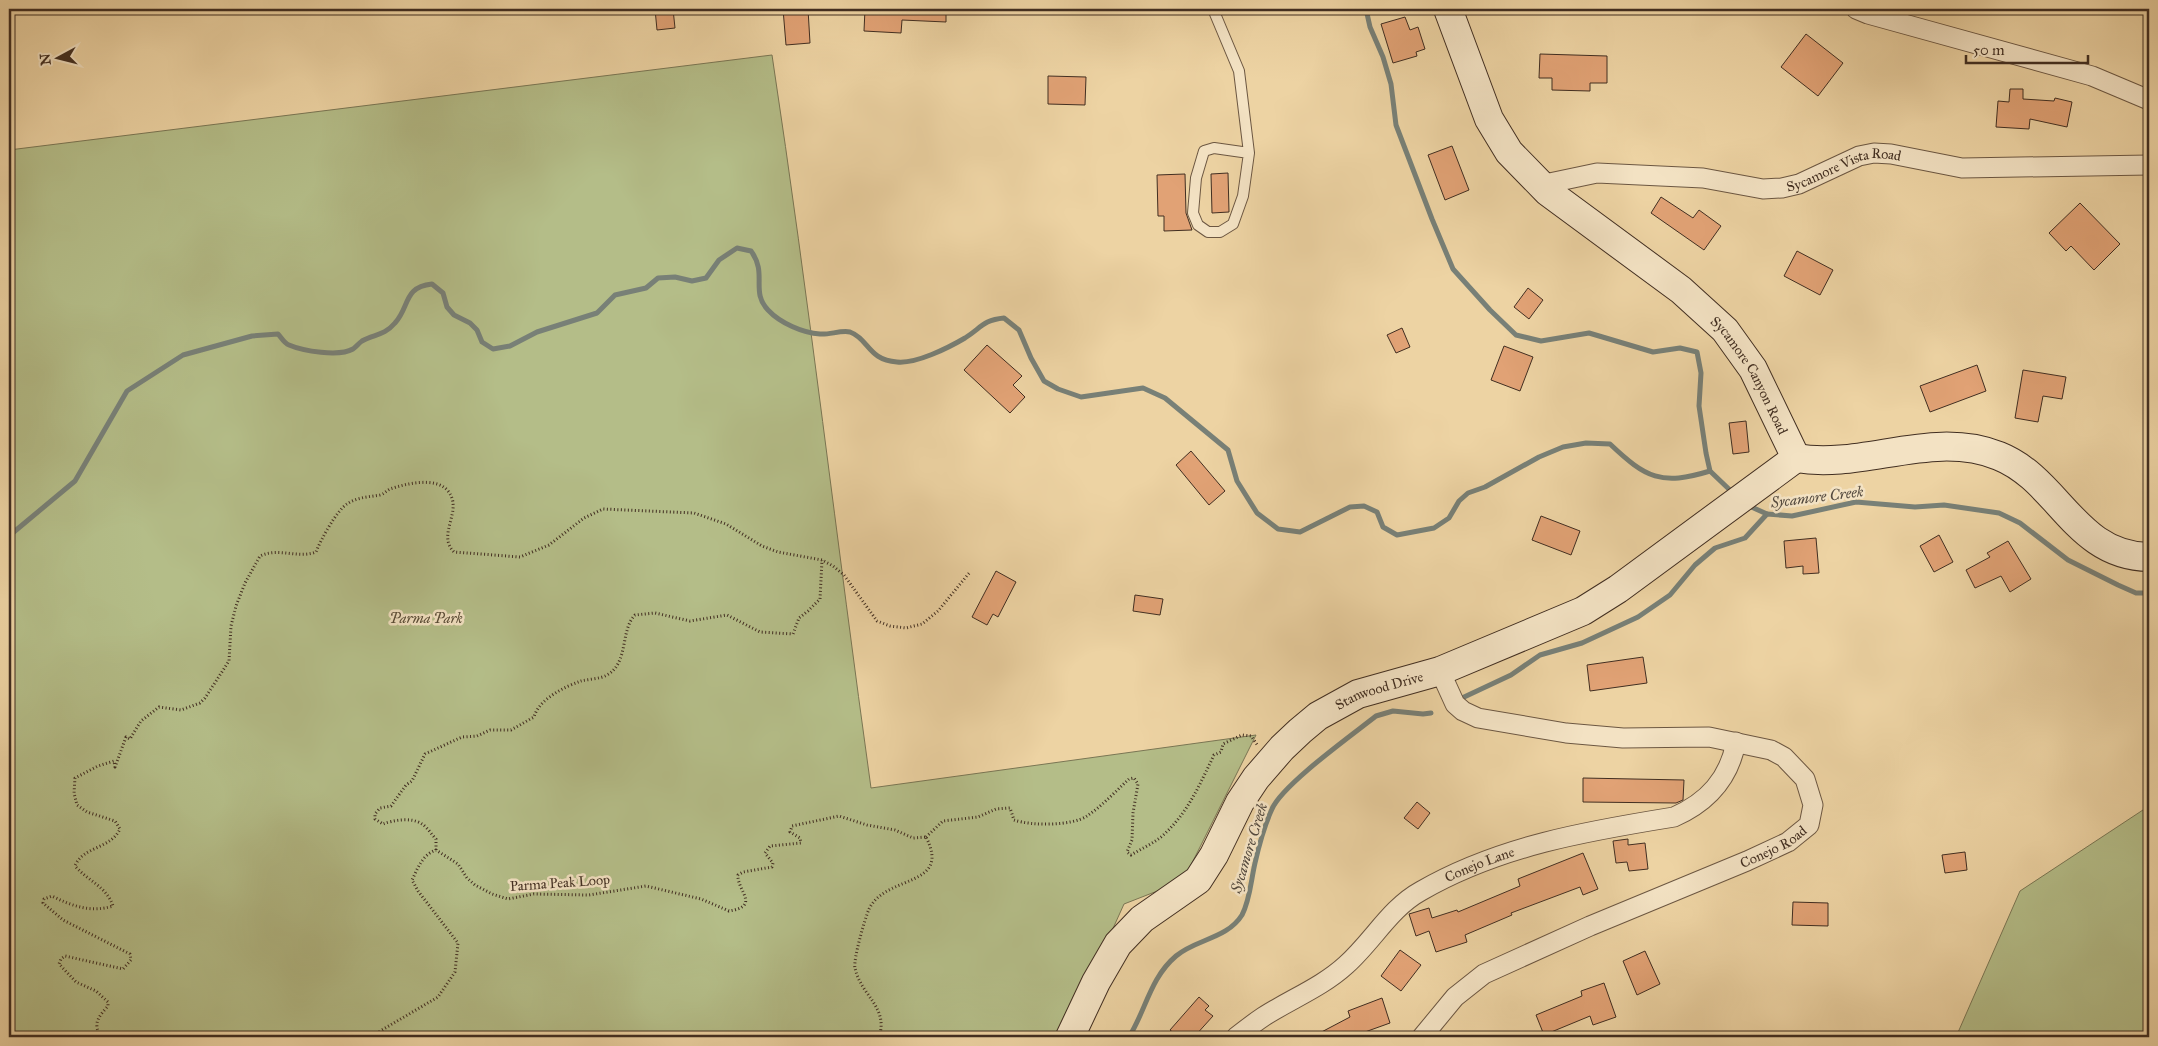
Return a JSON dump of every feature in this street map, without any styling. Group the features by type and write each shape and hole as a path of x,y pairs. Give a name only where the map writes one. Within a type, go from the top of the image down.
{"main road":[{"name":"Sycamore Canyon Road","path":"1448,9 1489,119 1509,152 1540,185 1681,290 1725,330 1753,369 1796,458"},
{"path":"1796,458 1822,461 1936,447 1959,447 1989,453 2011,462 2026,473 2092,538 2120,552 2149,557"},
{"name":"Stanwood Drive","path":"1070,1037 1098,978 1114,950 1142,919 1198,880 1214,855 1240,802 1266,765 1318,716 1348,699 1369,690 1440,671 1531,635 1598,602 1756,490 1796,458"}],"street":[{"path":"1856,9 1868,14 2092,76 2149,100"},
{"name":"Sycamore Vista Road","path":"1540,185 1597,174 1704,178 1763,189 1782,188 1799,184 1859,156 1874,153 1891,154 1962,168 2149,164"},
{"name":"Conejo Road","path":"1422,1037 1455,997 1484,974 1590,926 1788,842 1803,830 1811,820 1813,805 1810,792 1800,773 1784,757 1771,750 1709,737 1623,738 1510,725 1478,718 1463,711 1455,704 1440,671"},
{"name":"Conejo Lane","path":"1236,1037 1263,1017 1319,985 1346,966 1404,902 1438,882 1512,852 1550,840 1674,817 1691,810 1712,793 1724,778 1736,742"}],"lane":[{"path":"1213,9 1239,71 1249,153 1243,196 1233,224 1220,232 1208,232 1198,225 1193,213 1196,178 1204,151 1214,148 1249,153"}],"path":[{"path":"116,1037 99,1032 97,1029 100,1014 108,1006 108,1002 96,991 76,982 59,964 65,956 123,969 131,960 130,954 63,920 43,903 44,899 52,896 82,908 100,911 113,906 110,896 100,886 84,876 75,866 84,854 117,837 120,830 115,821 87,812 77,805 74,793 76,778 98,766 114,762 115,768 126,737 130,739 141,721 159,707 181,710 200,703 205,698 229,661 236,606 244,583 260,556 275,551 308,555 316,552 319,543 345,504 383,494 391,489 424,482 435,483 448,491 454,510 446,539 448,547 454,552 463,555 520,557 549,546 594,512 613,509 694,513 726,524 762,546 778,552 822,560 840,571 876,620 890,626 906,628 922,624 934,615 970,572"},
{"path":"370,1037 438,998 454,972 458,943 418,891 412,880 424,857 436,850 436,839 422,824 410,821 392,821 383,824 375,819 375,814 380,808 391,806 406,785 412,781 425,754 462,737 477,736 490,730 504,731 518,727 534,717 536,709 557,692 582,681 608,675 620,659 628,622 635,615 656,613 690,621 727,615 760,632 793,634 798,618 808,612 820,598 822,560"},
{"path":"879,1037 882,1027 880,1010 862,988 854,966 870,908 892,886 920,877 930,866 933,851 926,837 941,822 978,817 996,809 1010,808 1014,820 1024,822 1043,824 1080,819 1088,816 1128,779 1134,778 1138,784 1133,813 1132,840 1127,852 1131,856 1161,838 1170,829 1193,799 1214,755 1221,752 1223,744 1242,735 1251,736 1266,765"},
{"name":"Parma Peak Loop","path":"436,850 458,864 467,878 476,885 508,899 534,894 589,895 646,886 701,898 729,912 742,907 746,901 745,893 738,881 738,875 743,872 772,866 773,863 764,853 770,846 801,843 800,838 790,832 792,826 839,816 867,825 895,830 913,838 926,837"}],"green space":[{"name":"Parma Park","path":"772,55 871,788 1256,735 1183,881 1124,904 1064,1037 9,1037 9,150"},
{"path":"2149,806 2149,1037 1956,1037 2020,891"}],"building":[{"path":"655,9 673,9 675,28 657,30"},
{"path":"783,9 808,9 810,43 786,45"},
{"path":"865,9 946,9 946,22 902,20 901,33 864,31"},
{"path":"1405,17 1410,30 1418,27 1425,49 1416,52 1417,56 1393,63 1381,24"},
{"path":"1806,34 1843,63 1818,96 1781,67"},
{"path":"1540,54 1607,56 1607,83 1590,83 1590,91 1552,90 1552,78 1539,78"},
{"path":"1048,76 1086,77 1085,105 1048,104"},
{"path":"2010,89 2023,89 2023,99 2054,101 2055,98 2072,102 2067,127 2030,119 2029,129 1996,127 1998,101 2009,102"},
{"path":"1452,146 1469,190 1445,200 1428,155"},
{"path":"1228,173 1229,212 1212,213 1211,174"},
{"path":"1185,174 1186,213 1192,230 1164,231 1164,216 1158,216 1157,175"},
{"path":"1661,197 1693,218 1699,210 1721,226 1704,250 1651,213"},
{"path":"2080,203 2120,244 2094,270 2071,246 2066,251 2049,233"},
{"path":"1797,251 1833,270 1820,295 1784,276"},
{"path":"1528,288 1543,300 1529,319 1514,307"},
{"path":"1402,328 1410,347 1396,353 1387,335"},
{"path":"987,345 1022,376 1013,385 1025,397 1010,413 964,370"},
{"path":"1504,346 1533,357 1520,391 1491,380"},
{"path":"1977,365 1986,391 1930,412 1920,386"},
{"path":"2023,370 2066,377 2062,399 2043,396 2038,422 2015,418"},
{"path":"1746,421 1749,452 1733,454 1729,423"},
{"path":"1191,451 1225,491 1209,505 1176,465"},
{"path":"1541,516 1580,531 1571,555 1532,540"},
{"path":"1939,535 1953,562 1934,572 1920,546"},
{"path":"1816,538 1819,573 1803,574 1803,566 1786,568 1784,541"},
{"path":"2008,541 2031,579 2010,592 2001,576 1975,588 1966,570 1990,557 1987,553"},
{"path":"996,571 1016,582 998,617 993,614 987,625 972,617"},
{"path":"1135,595 1163,599 1160,615 1133,611"},
{"path":"1643,657 1647,683 1590,691 1587,665"},
{"path":"1583,778 1684,780 1683,800 1676,803 1583,802"},
{"path":"1417,802 1430,813 1418,829 1404,818"},
{"path":"1628,839 1628,845 1645,843 1648,869 1629,871 1627,862 1616,863 1613,841"},
{"path":"1965,852 1967,870 1945,873 1942,855"},
{"path":"1583,853 1598,889 1583,895 1580,887 1511,913 1512,915 1465,935 1467,942 1436,952 1429,931 1416,936 1409,914 1429,908 1432,918 1457,910 1458,912 1520,886 1518,879"},
{"path":"1793,902 1828,903 1828,926 1792,925"},
{"path":"1400,950 1421,965 1401,991 1381,976"},
{"path":"1645,951 1660,984 1637,995 1623,961"},
{"path":"1604,983 1616,1017 1593,1025 1590,1016 1544,1035 1536,1015 1582,996 1581,991"},
{"path":"1199,997 1209,1006 1205,1010 1213,1016 1194,1037 1179,1037 1170,1030"},
{"path":"1382,998 1390,1023 1351,1037 1312,1037 1350,1017 1348,1011"}],"waterway":[{"path":"1366,9 1370,27 1383,57 1391,84 1396,125 1453,269 1490,310 1516,335 1541,341 1589,333 1653,352 1680,348 1697,352 1701,373 1699,406 1710,471 1733,493"},
{"path":"9,536 75,481 127,391 183,355 252,336 278,334 287,344 303,349 330,353 347,351 353,349 362,341 383,333 391,327 400,317 412,293 416,289 432,284 443,293 447,307 454,315 470,323 477,330 482,342 493,349 510,346 537,332 597,313 615,295 646,288 658,278 675,277 692,281 706,278 719,260 737,248 751,251 756,259 760,296 768,310 779,319 806,332 824,334 850,332 861,339 880,357 887,360 905,362 941,351 983,325 1004,318 1019,330 1031,358 1044,381 1058,389 1081,397 1143,388 1165,398 1228,450 1237,481 1257,513 1278,529 1300,532 1350,507 1364,506 1377,512 1383,527 1397,535 1434,528 1449,518 1459,501 1468,493 1485,487 1539,457 1563,447 1586,443 1610,444 1634,465 1655,476 1679,478 1710,471"},
{"name":"Sycamore Creek","path":"1462,698 1511,675 1540,655 1582,643 1638,617 1670,595 1695,565 1715,548 1745,538 1767,514 1792,516 1856,502 1915,507 1944,505 1999,513 2020,523 2068,560 2136,593 2149,593"},
{"path":"1747,505 1767,514"},
{"name":"Sycamore Creek","path":"1129,1037 1154,984 1167,965 1184,950 1228,929 1242,915 1249,896 1257,856 1267,822 1278,799 1289,787 1376,716 1393,711 1431,713"}]}
